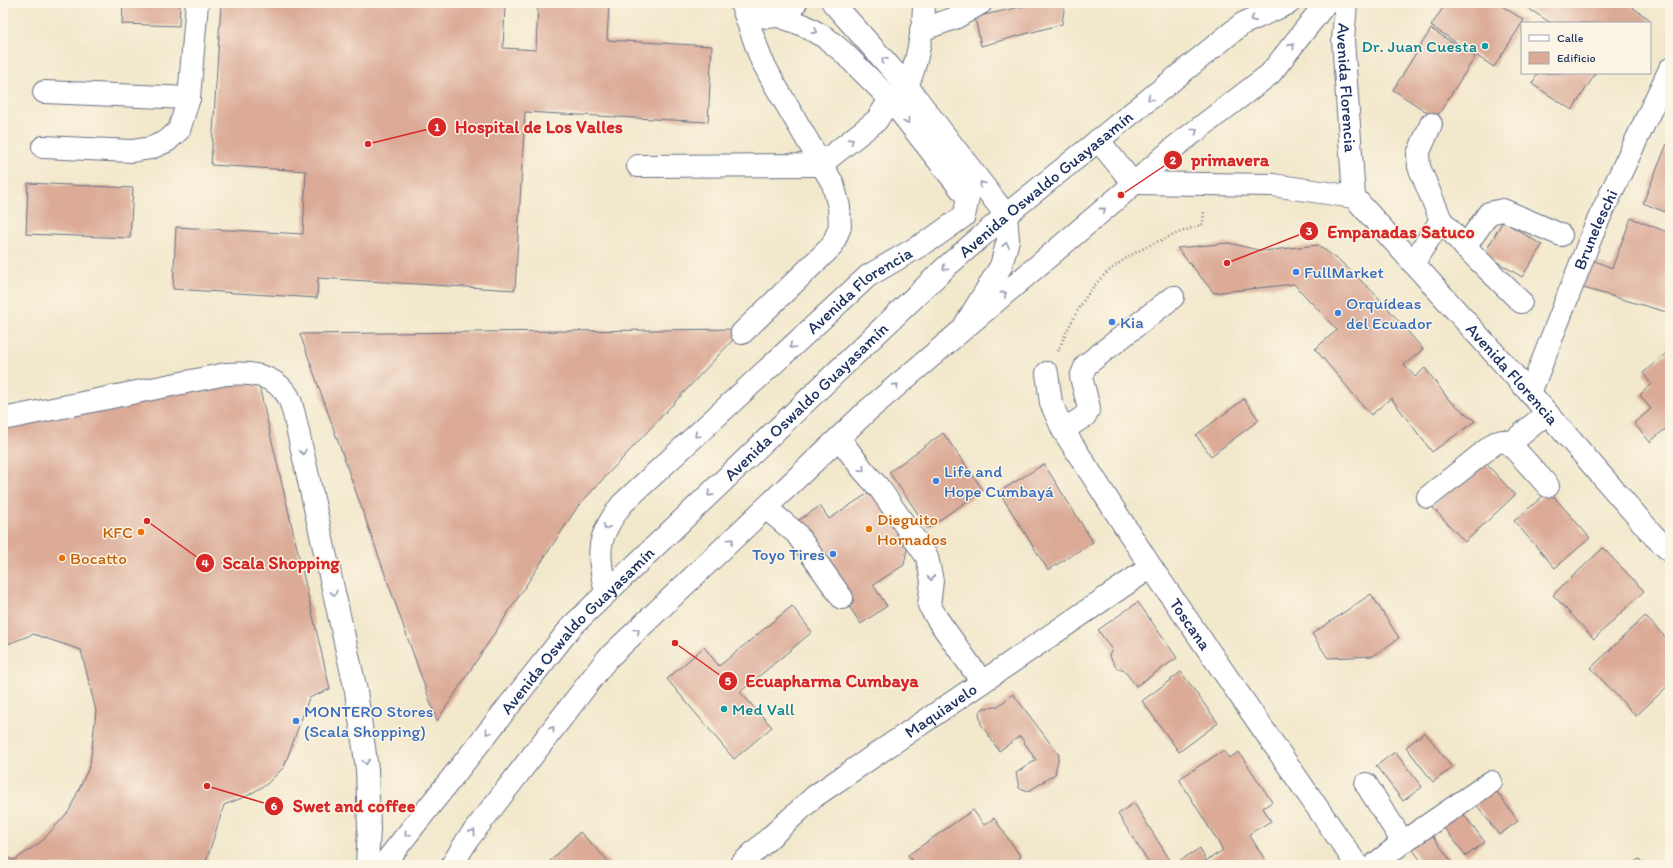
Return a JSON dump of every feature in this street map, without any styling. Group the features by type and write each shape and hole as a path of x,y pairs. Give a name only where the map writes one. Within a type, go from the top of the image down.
{"street":[{"path":"43,147 132,151 151,148 167,141 179,130 189,98 197,3"},
{"path":"741,3 761,59 832,184 839,207 840,227 832,246 742,332"},
{"name":"Avenida Florencia","path":"606,593 600,565 603,534 610,520 622,504 868,276 933,238 964,216 968,198 890,99 843,52 826,38 803,25 787,9 768,17 757,15 748,10 741,3"},
{"path":"833,3 907,86 1006,214 1008,240 1001,266 963,329"},
{"path":"907,86 914,73 924,3"},
{"path":"921,30 955,18 981,3"},
{"name":"Avenida Oswaldo Guayasamín","path":"383,865 568,632 606,593 946,266 1006,214 1242,24 1289,3"},
{"path":"452,865 468,839 607,659 867,411 1121,195 1176,146 1270,74 1326,3"},
{"name":"Avenida Florencia","path":"1346,3 1343,40 1354,197 1530,393 1654,536 1670,551"},
{"name":"Bruneleschi","path":"1530,393 1595,227 1670,69"},
{"path":"44,92 189,98"},
{"path":"638,166 820,165 877,120 890,99"},
{"path":"1431,124 1418,154 1419,167 1441,220 1521,302"},
{"path":"1098,140 1133,183"},
{"path":"1133,183 1273,185 1354,197"},
{"path":"1466,247 1489,213 1495,211 1503,210 1561,235"},
{"path":"1413,262 1441,220"},
{"path":"1063,430 1085,416 1089,408 1081,377 1086,365 1173,297"},
{"path":"3,419 199,379 244,372 262,375 277,385 288,396 294,414 356,691 367,769 369,828 367,865"},
{"name":"Toscana","path":"1047,373 1051,403 1063,430 1151,567 1357,865"},
{"path":"1510,444 1547,413"},
{"path":"839,438 863,470 880,489 927,557 932,581 929,606 982,682"},
{"path":"1428,497 1496,443 1503,441 1510,444 1548,486"},
{"path":"766,508 796,533 842,598"},
{"name":"Maquiavelo","path":"740,865 815,796 1151,567"},
{"path":"1374,865 1403,842 1491,782"},
{"path":"1366,784 1403,842"}],"path":[{"path":"1047,373 1072,320 1094,286 1118,264 1161,239 1203,224 1205,184"}],"building":[{"path":"123,3 180,3 179,26 122,24"},
{"path":"221,3 432,3 505,7 503,48 536,50 538,3 609,3 607,40 712,46 708,122 525,112 515,290 318,278 317,298 173,289 176,227 303,234 306,171 211,165"},
{"path":"1026,3 1065,3 1062,24 981,46 975,17 1025,6"},
{"name":"Dr. Juan Cuesta","path":"1446,3 1497,3 1524,20 1521,22 1521,25 1494,67 1431,26"},
{"path":"1520,3 1626,3 1649,19 1647,22 1549,22"},
{"path":"1431,29 1475,57 1436,118 1393,90"},
{"path":"1537,74 1595,74 1572,110 1532,84"},
{"path":"1667,144 1670,146 1670,214 1643,203"},
{"path":"28,183 133,188 130,238 26,234"},
{"path":"1631,218 1670,233 1670,313 1580,287 1590,259 1612,268"},
{"path":"1503,221 1542,245 1522,277 1484,254"},
{"path":"1229,243 1262,251 1318,245 1340,261 1376,295 1423,349 1404,365 1415,377 1425,368 1449,400 1475,421 1432,452 1391,398 1371,415 1315,349 1337,330 1294,284 1214,293 1177,248"},
{"path":"743,329 578,506 437,721 300,334"},
{"path":"1670,350 1670,435 1665,429 1650,442 1634,423 1651,409 1640,395 1651,384 1643,373"},
{"path":"256,373 330,689 309,698 284,767 267,784 247,796 224,805 205,865 3,865 3,857 15,860 42,841 69,811 90,765 96,711 81,650 33,634 3,646 3,409"},
{"path":"1244,399 1259,420 1211,456 1196,435"},
{"name":"Life and Hope Cumbayá","path":"943,433 983,490 928,528 889,472"},
{"path":"1483,460 1515,495 1465,542 1432,507"},
{"path":"1044,464 1093,542 1048,570 999,492"},
{"path":"876,488 909,538 904,565 873,585 887,606 861,624 793,524 820,506 829,519"},
{"path":"1549,491 1590,538 1555,568 1514,521"},
{"path":"1603,548 1644,591 1594,639 1553,595"},
{"path":"1371,594 1399,638 1373,656 1328,658 1312,634"},
{"path":"1138,602 1177,658 1136,686 1123,669 1117,669 1109,655 1112,650 1098,630"},
{"name":"Med Vall","path":"792,606 812,632 740,692 772,727 734,759 667,679 704,647 719,666"},
{"path":"1645,616 1670,642 1670,684 1636,716 1591,668"},
{"path":"1181,672 1218,723 1179,752 1142,701"},
{"path":"1013,694 1059,755 1055,774 1029,791 1019,788 1016,773 1036,760 1020,736 999,751 981,724 979,712 984,708 997,707"},
{"path":"1425,732 1452,768 1433,782 1406,747"},
{"path":"1224,750 1229,758 1239,752 1272,802 1263,808 1271,821 1249,834 1268,865 1173,865 1200,848 1206,861 1223,850 1179,779"},
{"path":"1395,752 1422,787 1403,801 1376,766"},
{"path":"1492,785 1518,821 1499,835 1473,800"},
{"path":"1134,803 1173,865 1150,865 1118,814"},
{"path":"1458,807 1485,842 1466,856 1439,821"},
{"path":"973,810 984,825 994,818 1021,857 1009,865 991,865 988,861 982,865 915,865 908,855"},
{"path":"1427,828 1453,864 1452,865 1424,865 1408,843"},
{"path":"580,832 612,865 546,865"},
{"path":"1639,859 1644,865 1630,865"}],"place":[{"name":"Dr. Juan Cuesta","path":"1485,46"},
{"name":"Hospital de Los Valles","path":"368,144"},
{"name":"primavera","path":"1121,195"},
{"name":"Empanadas Satuco","path":"1227,263"},
{"name":"FullMarket","path":"1296,272"},
{"name":"Orquídeas del Ecuador","path":"1338,313"},
{"name":"Kia","path":"1112,322"},
{"name":"Life and Hope Cumbayá","path":"936,481"},
{"name":"Scala Shopping","path":"147,521"},
{"name":"Dieguito Hornados","path":"869,529"},
{"name":"KFC","path":"141,532"},
{"name":"Toyo Tires","path":"833,554"},
{"name":"Bocatto","path":"62,558"},
{"name":"Ecuapharma Cumbaya","path":"675,643"},
{"name":"Med Vall","path":"724,709"},
{"name":"MONTERO Stores (Scala Shopping)","path":"296,721"},
{"name":"Swet and coffee","path":"207,786"}]}
